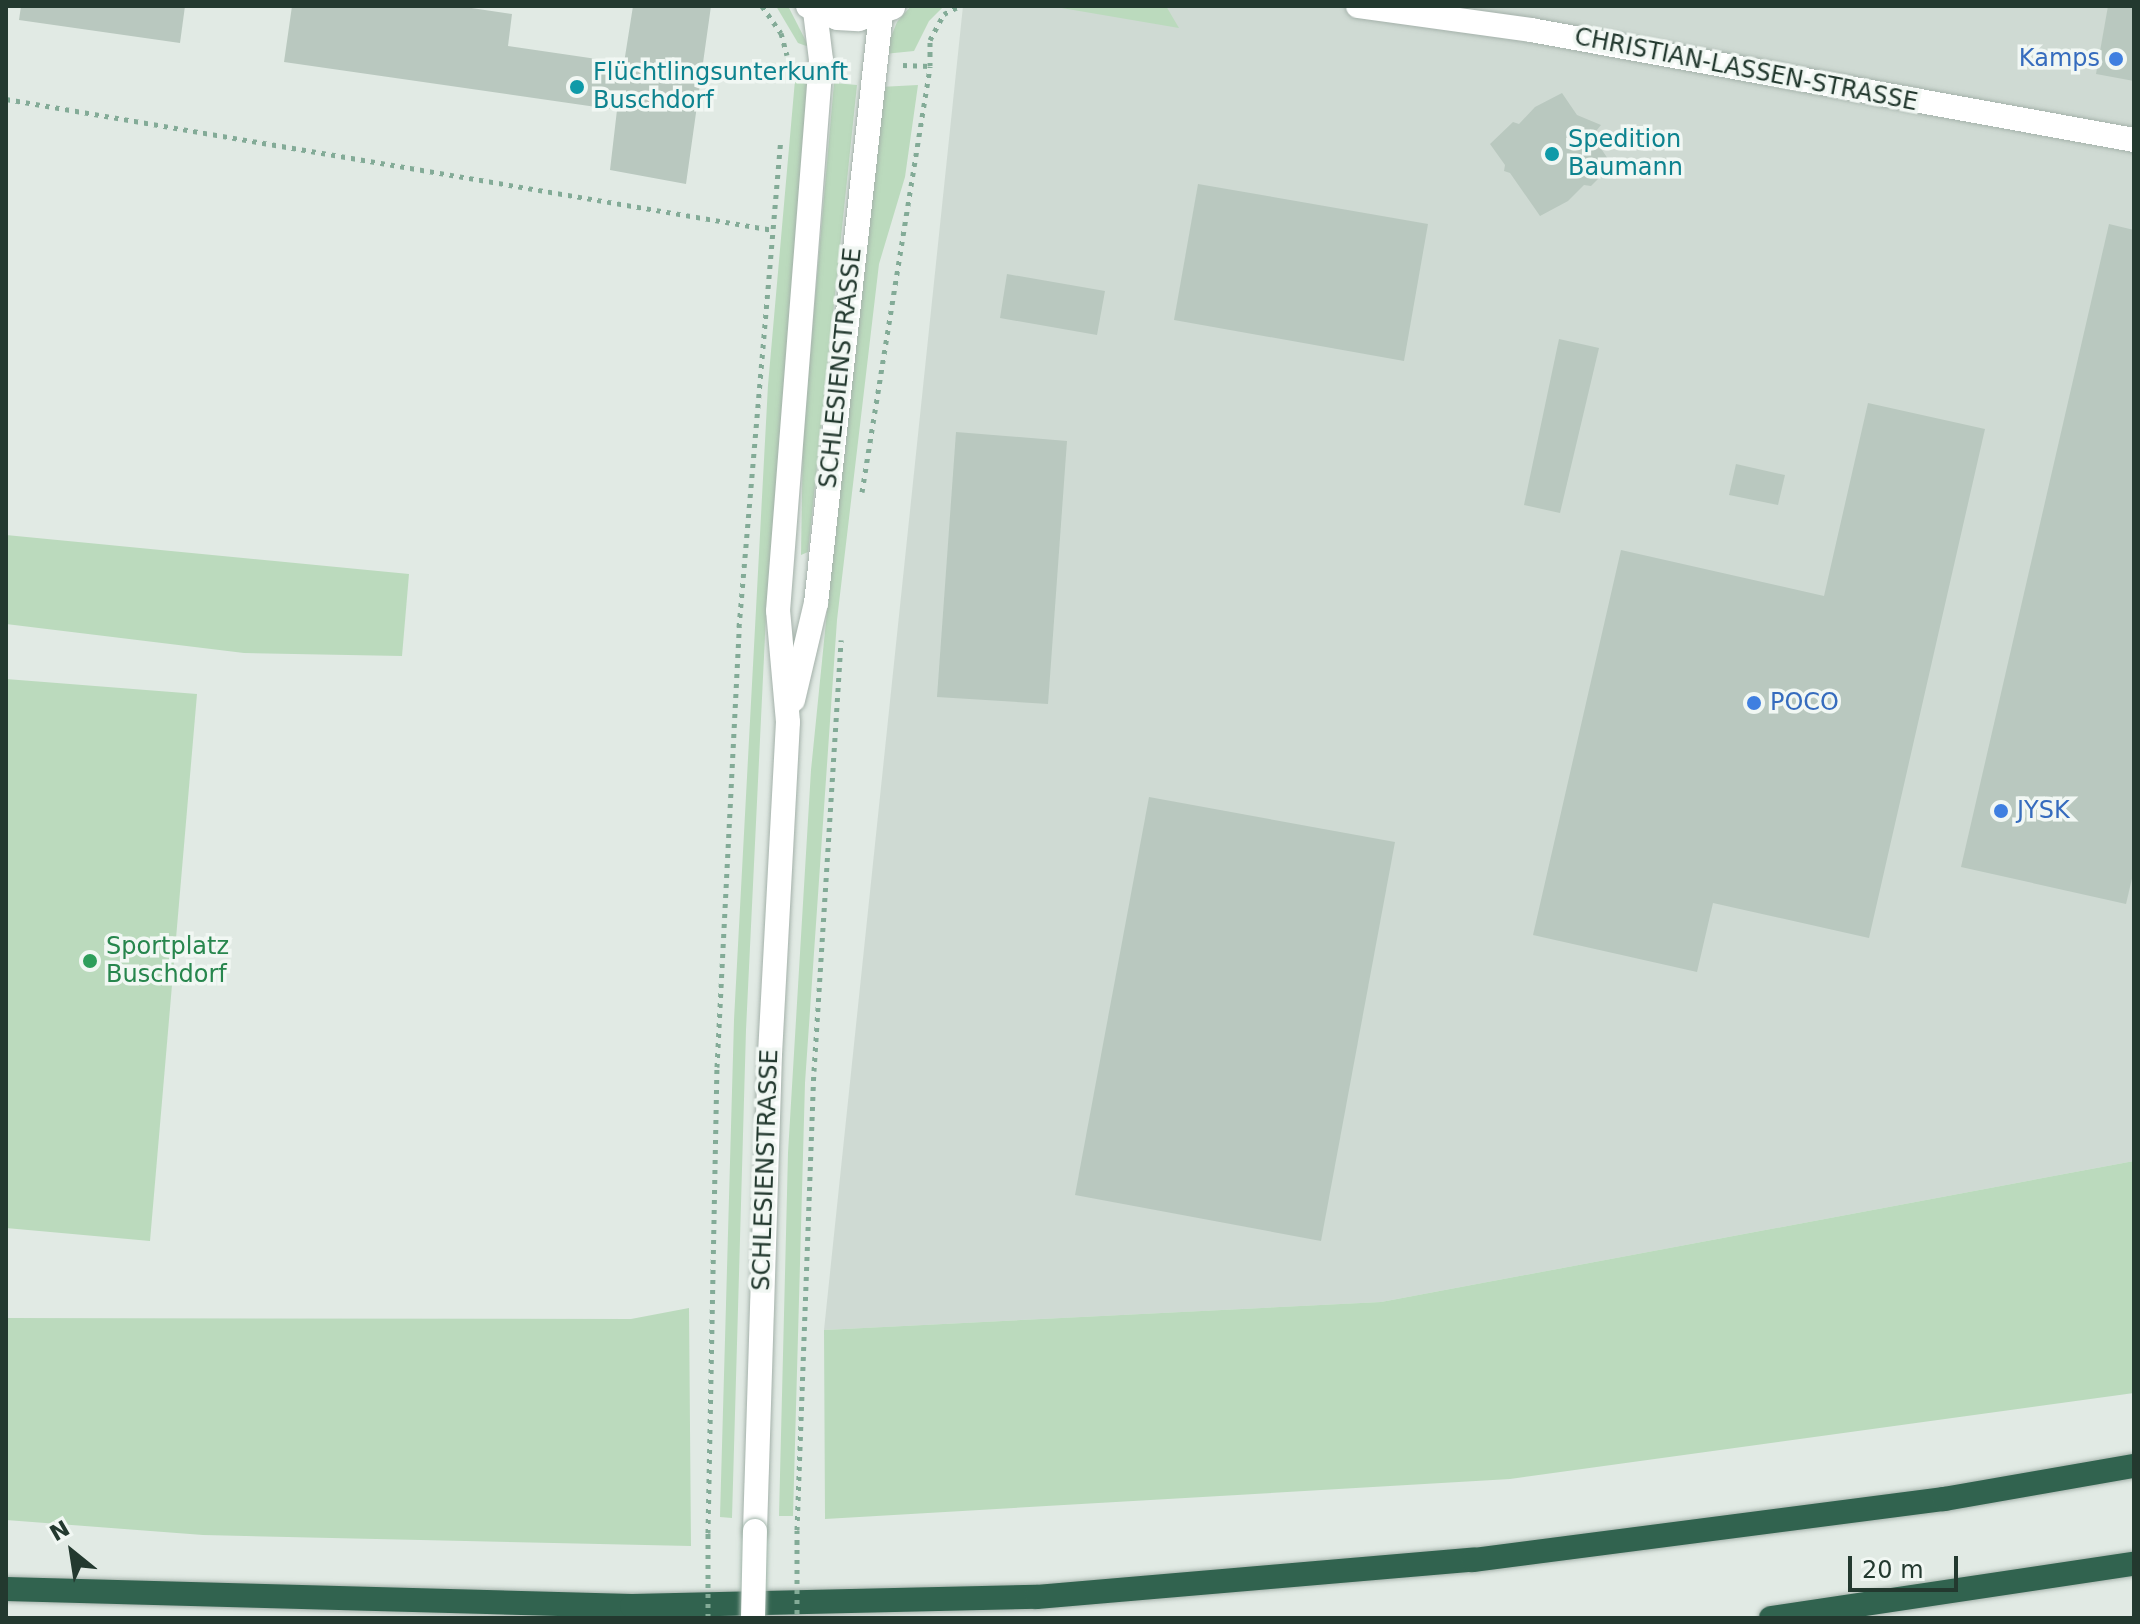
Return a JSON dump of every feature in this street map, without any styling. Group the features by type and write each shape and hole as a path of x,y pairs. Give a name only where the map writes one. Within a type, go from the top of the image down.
{"highway":[{"path":"6,1589 632,1606 1037,1597 1473,1560 1944,1499 2134,1466"},
{"path":"1771,1618 2134,1564"}],"street":[{"name":"CHRISTIAN-LASSEN-STRASSE","path":"1358,6 1533,18 2134,140"},
{"path":"812,8 859,19 887,10"},
{"name":"SCHLESIENSTRASSE","path":"753,1618 770,1054 788,722 778,611 821,60 812,8"},
{"name":"SCHLESIENSTRASSE","path":"788,722 816,603 887,10"}],"path":[{"path":"762,6 781,33 788,59"},
{"path":"860,503 930,66 930,40 944,14 960,6"},
{"path":"6,99 773,230"},
{"path":"708,1618 717,1067 738,643 781,137"},
{"path":"797,1618 797,1530 814,1071 842,628"}],"shaded area":[{"path":"963,6 2134,6 2134,1161 1381,1302 824,1330"}],"green space":[{"path":"776,6 788,6 809,47 798,43"},
{"path":"911,6 944,6 929,21 914,51 884,54 897,22"},
{"path":"1050,6 1166,6 1179,28"},
{"path":"795,80 809,80 766,615 746,1030 732,1518 720,1517 734,1020 768,385"},
{"path":"834,83 857,85 808,552 801,555 803,436"},
{"path":"918,85 905,177 879,264 837,620 805,1083 793,1516 779,1516 788,1153 811,770 880,87"},
{"path":"6,535 409,574 402,656 244,653 6,624"},
{"name":"Sportplatz Buschdorf","path":"6,679 197,694 150,1241 6,1228"},
{"path":"2134,1161 2134,1393 1510,1479 825,1519 824,1330 1381,1302"},
{"path":"689,1308 691,1546 203,1535 6,1520 6,1318 631,1319"}],"building":[{"path":"21,6 185,6 180,43 19,20"},
{"name":"Flüchtlingsunterkunft Buschdorf","path":"292,6 458,6 512,14 508,46 624,63 633,6 711,6 686,184 610,170 617,110 284,62"},
{"path":"2108,6 2134,6 2134,81 2096,74"},
{"name":"Spedition Baumann","path":"1562,93 1577,115 1601,125 1592,136 1599,138 1598,144 1612,165 1591,186 1584,185 1568,201 1540,216 1510,173 1504,171 1505,165 1490,144 1513,122 1519,124 1535,107"},
{"path":"1198,184 1428,224 1404,361 1174,320"},
{"path":"2109,224 2134,230 2134,870 2126,904 1961,867"},
{"path":"1007,274 1105,291 1097,335 1000,318"},
{"path":"1559,339 1599,348 1560,513 1524,505"},
{"name":"POCO","path":"1868,403 1985,429 1869,938 1713,903 1697,972 1533,935 1621,550 1824,596"},
{"path":"956,432 1067,441 1048,704 937,697"},
{"path":"1736,464 1785,475 1778,505 1729,495"},
{"path":"1149,797 1395,842 1321,1241 1075,1195"}],"place":[{"name":"Kamps","path":"2116,59"},
{"name":"Flüchtlingsunterkunft Buschdorf","path":"577,87"},
{"name":"Spedition Baumann","path":"1552,154"},
{"name":"POCO","path":"1754,703"},
{"name":"JYSK","path":"2001,811"},
{"name":"Sportplatz Buschdorf","path":"90,961"}]}
